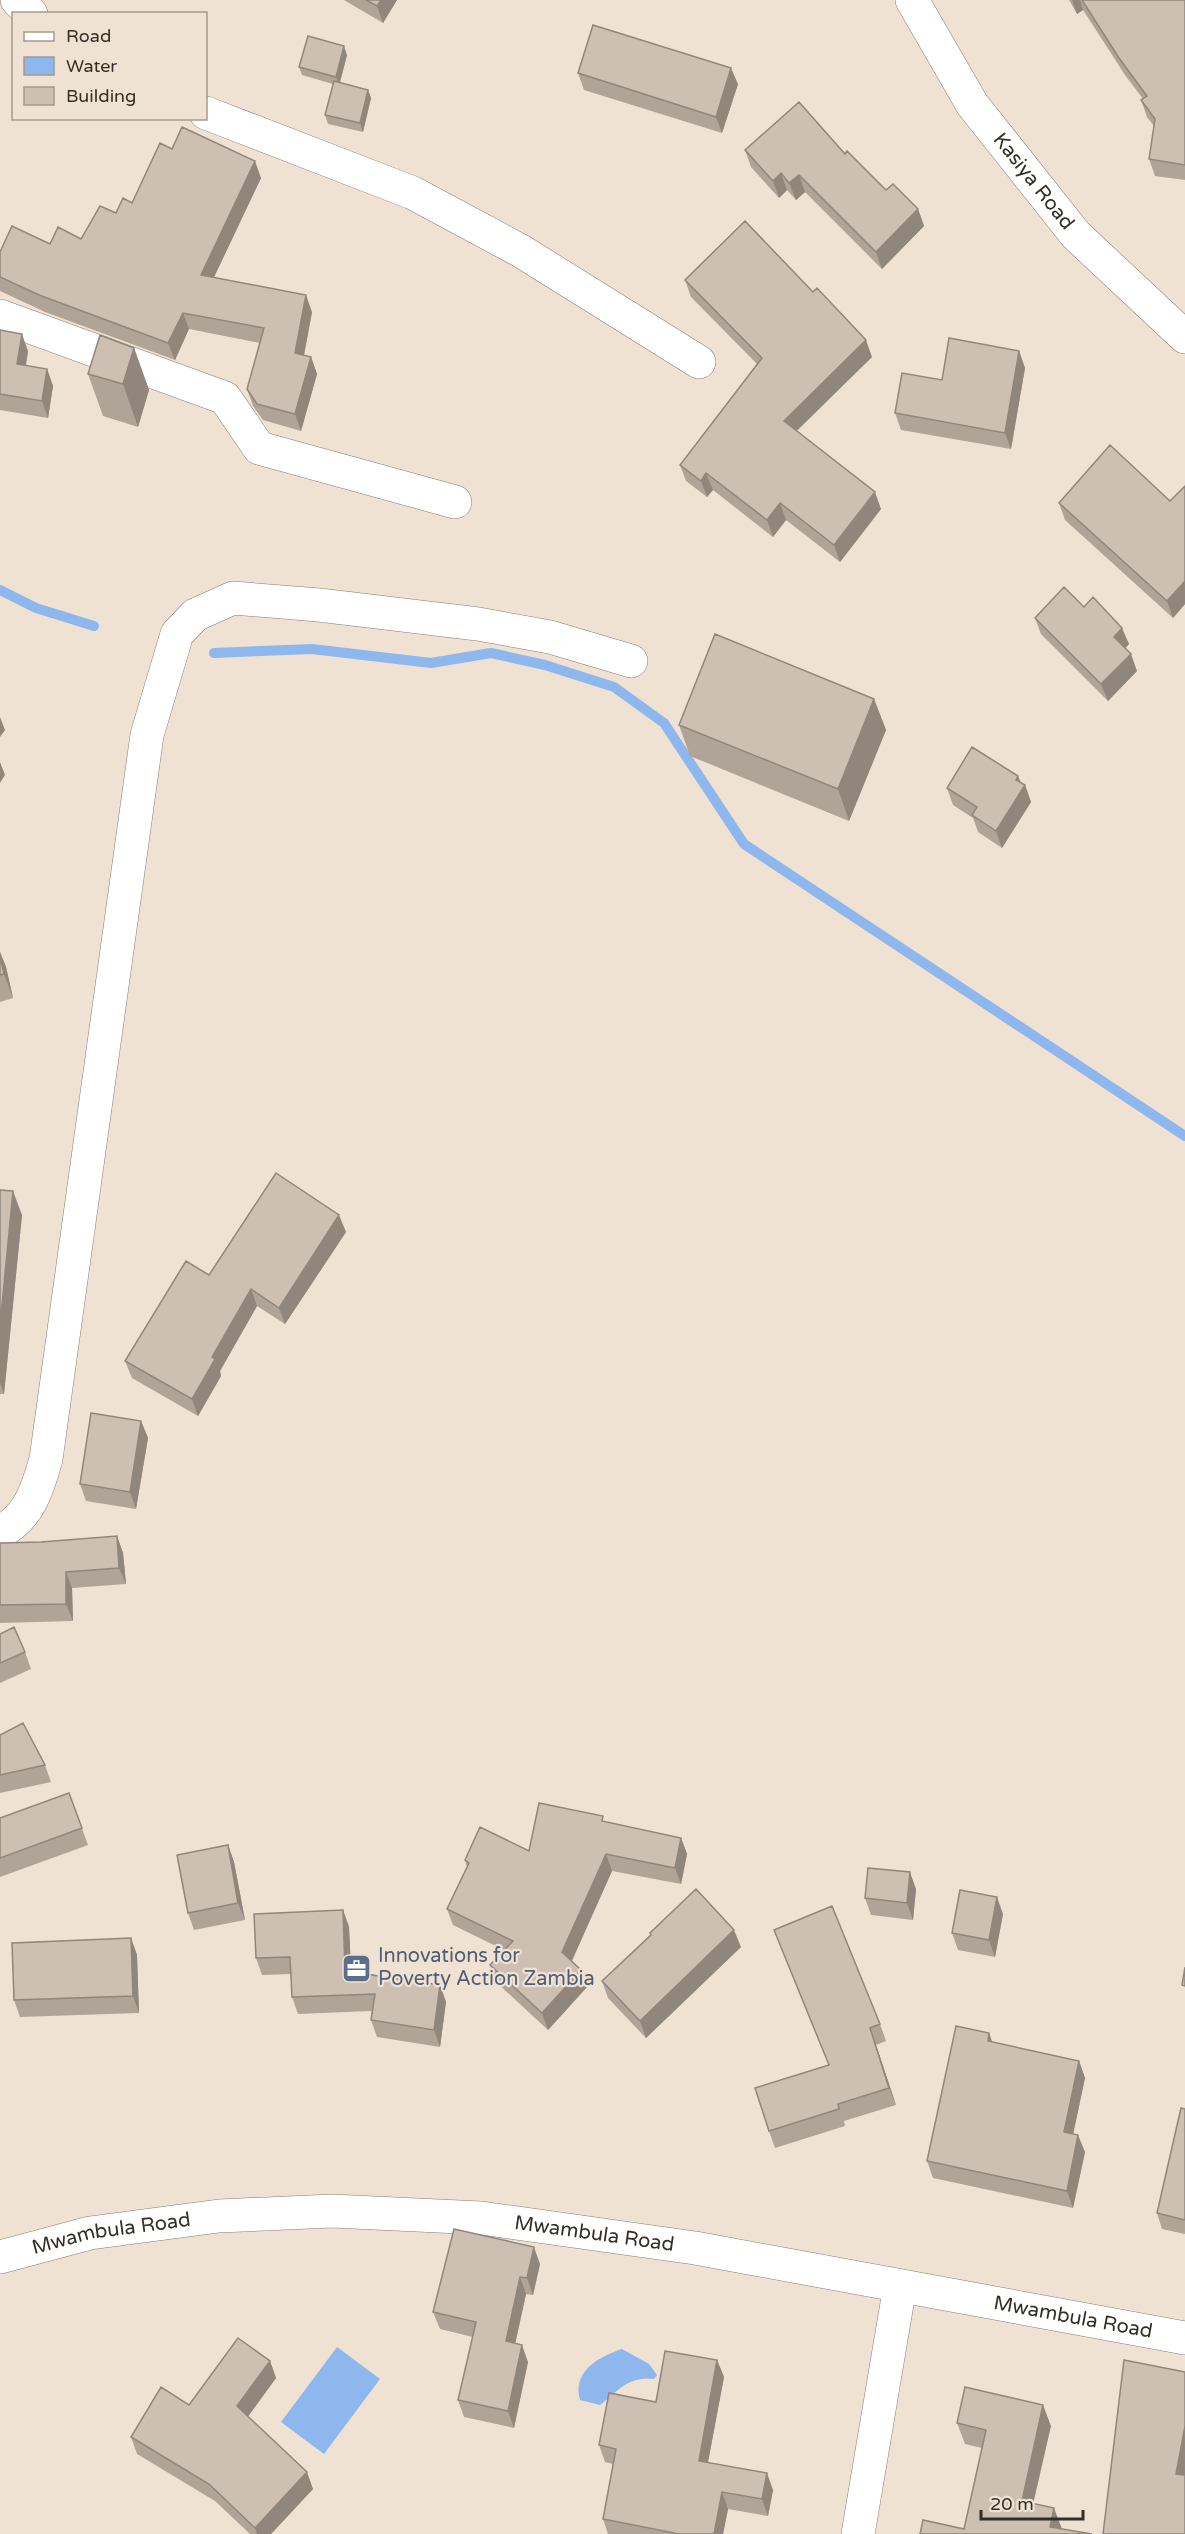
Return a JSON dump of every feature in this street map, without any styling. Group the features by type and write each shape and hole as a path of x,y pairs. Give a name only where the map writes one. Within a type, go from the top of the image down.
{"street":[{"path":"16,0 29,12"},
{"name":"Kasiya Road","path":"912,0 972,104 1076,235 1185,337"},
{"path":"207,112 413,193 521,251 699,362"},
{"path":"0,316 225,398 259,448 455,502"},
{"path":"0,1532 13,1526 36,1495 46,1459 147,735 177,634 195,615 233,598 320,605 478,624 550,637 631,661"},
{"name":"Mwambula Road","path":"0,2257 90,2233 219,2216 332,2211 481,2218 695,2248 1185,2338"},
{"path":"858,2534 900,2286"}],"water":[{"path":"337,2347 380,2379 324,2454 281,2422"},
{"path":"622,2349 649,2364 657,2375 654,2379 645,2378 631,2382 600,2405 580,2400 580,2381 583,2374 596,2361"}],"building":[{"path":"366,0 381,0 377,6"},
{"path":"1082,0 1185,0 1185,165 1149,159 1155,119 1141,100 1147,96 1119,58"},
{"path":"593,25 731,68 716,117 578,73"},
{"path":"308,36 344,46 336,77 299,67"},
{"path":"334,81 368,90 360,123 325,115"},
{"path":"799,102 845,154 847,151 886,190 893,184 918,209 876,252 799,175 789,183 781,173 773,181 745,150"},
{"path":"182,127 255,161 201,275 306,295 295,353 311,357 295,414 257,404 247,389 264,328 183,313 168,343 39,295 0,277 0,252 12,226 50,244 58,227 81,239 100,206 116,213 123,198 132,203 160,143 172,149"},
{"path":"745,221 813,292 817,288 866,340 784,421 875,492 834,545 780,503 767,520 706,473 701,481 680,465 762,358 685,280"},
{"path":"0,330 22,334 17,364 47,369 42,401 0,394"},
{"path":"100,335 134,348 123,384 88,374"},
{"path":"949,338 1019,351 1005,433 895,413 902,373 942,380"},
{"path":"1110,445 1170,501 1185,486 1185,581 1167,601 1059,503"},
{"path":"1064,587 1084,607 1093,597 1122,628 1114,637 1131,654 1101,684 1035,618"},
{"path":"715,634 874,699 838,789 679,725"},
{"path":"972,747 1018,776 1016,780 1025,785 996,831 972,815 977,807 947,788"},
{"path":"0,956 4,974 0,975"},
{"path":"276,1173 339,1215 279,1308 251,1289 212,1357 215,1359 192,1399 125,1361 186,1261 209,1275"},
{"path":"0,1190 13,1191 0,1326"},
{"path":"91,1413 141,1421 130,1492 80,1484"},
{"path":"117,1536 119,1568 66,1572 66,1604 0,1605 0,1543"},
{"path":"14,1627 25,1652 0,1663 0,1634"},
{"path":"23,1723 45,1765 0,1775 0,1735"},
{"path":"69,1793 82,1828 0,1858 0,1818"},
{"path":"539,1803 603,1816 602,1821 681,1838 675,1868 606,1854 562,1952 581,1970 542,2013 490,1965 513,1941 447,1909 469,1863 465,1860 480,1827 529,1851"},
{"path":"228,1845 238,1903 188,1913 177,1855"},
{"path":"868,1868 910,1872 907,1903 865,1898"},
{"path":"696,1889 734,1930 640,2021 602,1981"},
{"path":"960,1890 997,1897 989,1940 952,1933"},
{"path":"832,1906 880,2024 870,2028 889,2088 838,2104 839,2109 769,2131 755,2088 829,2065 774,1930"},
{"path":"343,1910 345,1971 440,1985 434,2030 371,2020 375,1994 292,1997 290,1957 256,1958 254,1914"},
{"path":"131,1938 133,1996 14,2000 12,1943"},
{"path":"1185,1967 1185,1986 1182,1985"},
{"path":"956,2026 989,2033 988,2041 1079,2061 1064,2132 1078,2135 1067,2191 927,2161"},
{"path":"1181,2108 1185,2109 1185,2220 1157,2213"},
{"path":"454,2229 534,2247 527,2278 520,2277 506,2341 522,2345 508,2411 458,2400 476,2322 433,2312"},
{"path":"238,2338 270,2361 237,2406 307,2472 255,2528 209,2484 131,2437 161,2387 189,2405"},
{"path":"665,2351 717,2360 699,2461 767,2473 762,2499 722,2492 714,2534 679,2534 603,2519 616,2449 599,2445 609,2393 656,2402"},
{"path":"1124,2360 1185,2372 1185,2426 1176,2474 1185,2475 1185,2534 1103,2534"},
{"path":"965,2387 1043,2405 1022,2501 1054,2508 1050,2527 1092,2534 920,2534 923,2520 964,2529 986,2430 957,2423"}],"waterway":[{"path":"0,590 36,608 94,626"},
{"path":"214,653 312,649 431,663 491,653 545,665 614,687 664,723 744,844 1185,1136"}],"place":[{"name":"Innovations for Poverty Action Zambia","path":"357,1968"}]}
